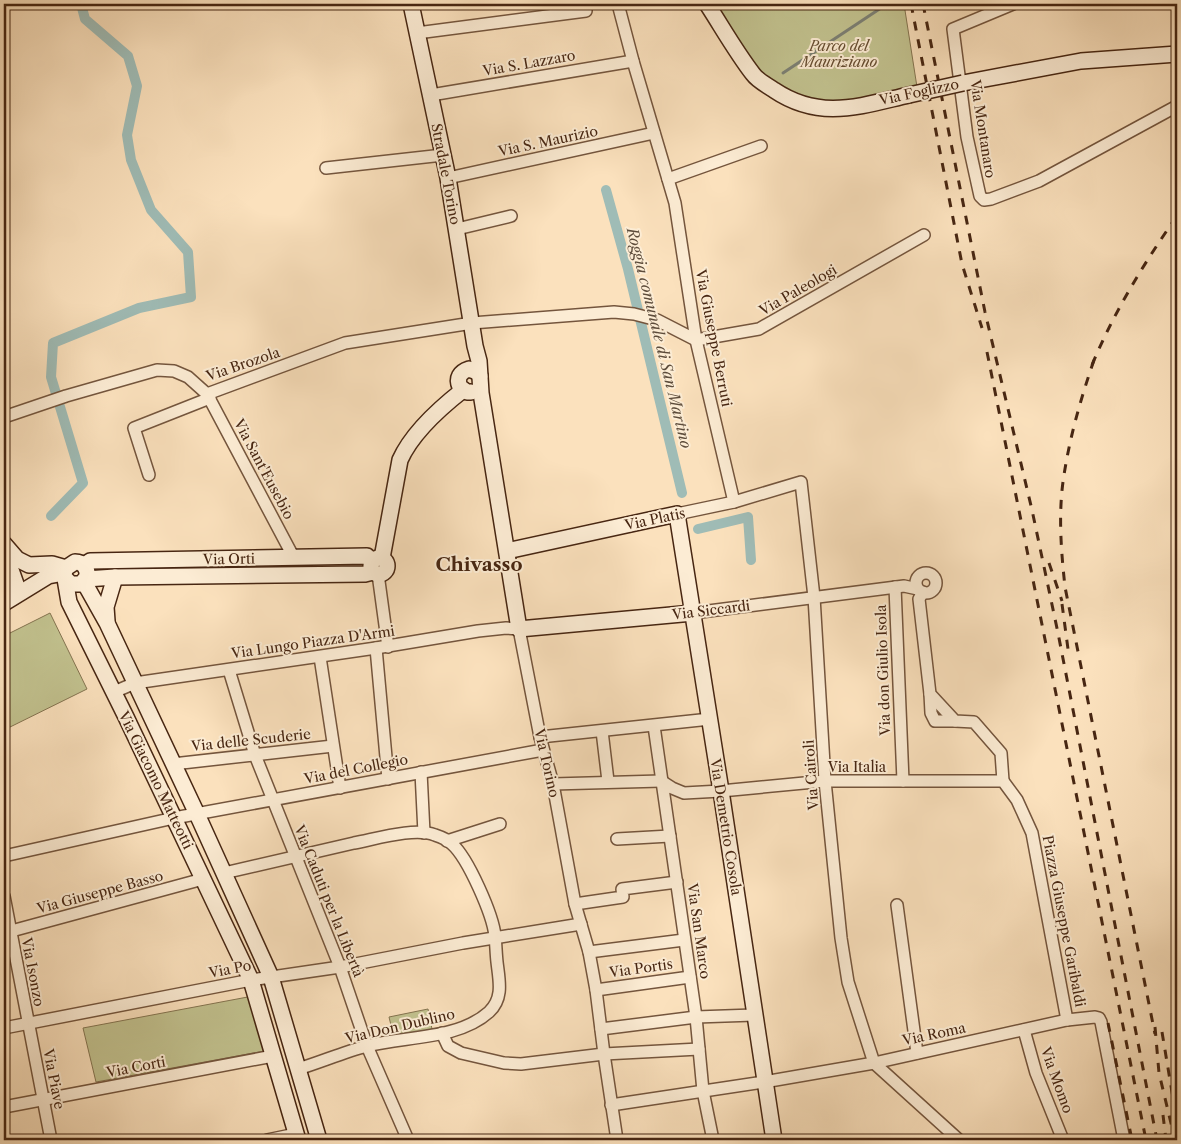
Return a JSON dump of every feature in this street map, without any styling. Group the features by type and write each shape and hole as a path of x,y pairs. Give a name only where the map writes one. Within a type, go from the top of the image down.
{"main road":[{"name":"Stradale Torino","path":"411,4 448,178 479,361 480,380"},
{"name":"Via Foglizzo","path":"707,4 754,76 786,98 809,107 834,109 861,105 963,83 1081,61 1177,54"},
{"path":"376,567 400,460 404,451 436,411 437,405 444,393 462,380 473,370 480,380 473,392 467,392 462,380 475,346"},
{"name":"Via Torino","path":"480,380 519,629"},
{"name":"Via Platis","path":"507,552 677,514"},
{"name":"Via Demetrio Cosola","path":"677,514 774,1140"},
{"path":"4,544 17,559 29,565 52,564 66,571"},
{"path":"4,550 16,584 8,600"},
{"name":"Via Orti","path":"66,571 75,585 85,576 90,561 367,556 376,567 365,574 85,576"},
{"name":"Via Orti","path":"8,600 48,576 66,571 74,562 78,562 85,576"},
{"path":"11,569 33,584"},
{"name":"Via Giacomo Matteotti","path":"66,571 69,602 114,692 251,980 297,1137"},
{"name":"Via Giacomo Matteotti","path":"85,576 271,977 319,1140"},
{"path":"107,623 106,607 115,577"},
{"name":"Via Siccardi","path":"519,629 692,613"}],"street":[{"name":"Via Giuseppe Berruti","path":"618,4 632,61 675,203 696,340 734,502"},
{"name":"Via Montanaro","path":"1013,4 953,29 967,137 980,196 984,200 1040,181 1177,106"},
{"path":"417,33 586,12"},
{"name":"Via S. Lazzaro","path":"431,95 632,61"},
{"name":"Via S. Maurizio","path":"448,178 654,133"},
{"path":"668,179 761,146"},
{"path":"326,168 443,155"},
{"path":"457,229 511,216"},
{"name":"Via Paleologi","path":"696,340 759,329 924,235"},
{"path":"472,323 614,312 634,314 657,320 696,340"},
{"name":"Via Brozola","path":"4,417 66,396 158,370 174,372 188,377 208,396 345,343 472,323"},
{"path":"148,475 134,428 208,396"},
{"name":"Via Sant'Eusebio","path":"208,396 294,558"},
{"name":"Via Platis","path":"677,514 734,502 801,482"},
{"name":"Via Cairoli","path":"801,482 814,597 825,782 841,938 848,982 874,1062"},
{"path":"376,567 388,647"},
{"name":"Via Siccardi","path":"692,613 899,587 919,587 930,694 956,721 974,722 1001,753 1003,781"},
{"name":"Via don Giulio Isola","path":"899,587 903,781"},
{"name":"Via Lungo Piazza D'Armi","path":"114,692 135,683 388,647 497,629 519,629"},
{"name":"Via Torino","path":"519,629 540,737 553,784 575,904 589,952 617,1140"},
{"path":"376,648 388,779"},
{"path":"320,656 340,788"},
{"name":"Via Caduti per la Libertà","path":"229,670 255,755 340,967 367,1046 408,1140"},
{"path":"540,737 710,719"},
{"name":"Via San Marco","path":"654,726 696,1016 703,1091 714,1140"},
{"path":"602,731 608,781"},
{"name":"Via delle Scuderie","path":"173,764 333,746"},
{"name":"Via del Collegio","path":"4,856 174,818 544,750"},
{"path":"421,772 424,832"},
{"path":"553,784 661,780"},
{"name":"Via Italia","path":"661,780 672,788 684,793 721,792 825,782 1003,781"},
{"name":"Piazza Giuseppe Garibaldi","path":"1003,781 1017,800 1032,833 1068,1020"},
{"path":"224,873 384,837 424,832 434,834 447,841 500,824"},
{"path":"617,839 670,836"},
{"name":"Via Don Dublino","path":"298,1069 367,1046 442,1033 470,1024 495,1005 499,997 500,987 496,938 490,915 473,877 459,852 447,841"},
{"name":"Via Giuseppe Basso","path":"7,932 204,879"},
{"path":"575,904 623,898 622,889 677,882"},
{"name":"Via Isonzo","path":"4,896 7,932 28,1024"},
{"path":"897,905 917,1053"},
{"name":"Via Po","path":"4,1028 251,980 340,967 464,943 580,924"},
{"path":"589,952 684,940"},
{"name":"Via Portis","path":"596,990 690,977"},
{"path":"601,1028 696,1016 754,1014"},
{"name":"Via Roma","path":"764,1082 874,1062 1068,1020 1096,1017 1101,1022 1124,1140"},
{"name":"Via Piave","path":"28,1024 51,1140"},
{"name":"Via Momo","path":"1024,1030 1036,1073 1063,1140"},
{"path":"442,1033 448,1046 460,1053 504,1063 521,1064 604,1054 699,1049"},
{"name":"Via Corti","path":"4,1107 273,1056"},
{"path":"874,1062 958,1140"},
{"path":"611,1105 764,1082"},
{"path":"267,1140 297,1137"}],"green space":[{"name":"Parco del Mauriziano","path":"716,4 904,4 917,87 843,106 801,101 760,73"},
{"path":"50,613 87,689 4,730 4,636"},
{"path":"253,996 270,1050 96,1082 83,1028"},
{"path":"428,1009 432,1029 394,1038 389,1017"}],"waterway":[{"path":"51,516 83,483 51,377 53,343 139,308 191,297 188,252 151,210 131,160 127,135 137,86 128,56 85,19 81,4"},
{"name":"Roggia comunale di San Martino","path":"783,73 884,6 890,4"},
{"name":"Roggia comunale di San Martino","path":"606,190 628,269 682,493"},
{"name":"Roggia comunale di San Martino","path":"698,529 748,517 751,560"}],"railway":[{"path":"911,4 962,264 982,328"},
{"path":"923,4 985,312 1032,510 1058,633 1157,1140"},
{"path":"1092,365 1130,288 1177,216"},
{"path":"987,352 1146,1140"},
{"path":"1094,360 1069,446 1062,489 1061,545 1065,587 1155,1034"},
{"path":"1049,563 1062,601"},
{"path":"1062,604 1068,649"},
{"path":"1108,1023 1132,1140"},
{"path":"1155,1027 1159,1073 1175,1140"},
{"path":"1162,1032 1176,1116"},
{"path":"1163,1115 1166,1140"}],"district":[{"name":"Chivasso","path":"479,564"}]}
